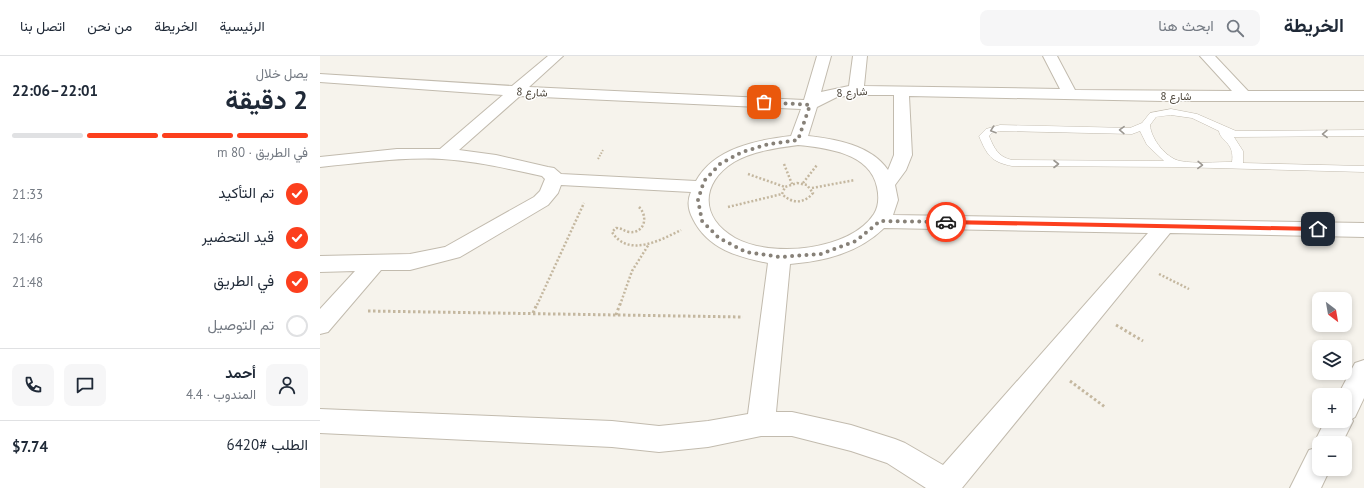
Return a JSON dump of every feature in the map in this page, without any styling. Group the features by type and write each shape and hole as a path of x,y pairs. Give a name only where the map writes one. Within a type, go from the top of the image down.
{"street":[{"path":"444,154 556,56"},
{"path":"798,140 824,56"},
{"path":"856,90 860,56"},
{"path":"1050,56 1070,94"},
{"path":"1207,56 1244,96"},
{"name":"شارع 8","path":"320,78 515,91 810,105 822,96 836,92 856,90 1162,96 1364,96"},
{"path":"885,180 897,170 902,155 901,92"},
{"path":"798,140 821,142 844,147 863,156 878,168 885,180 889,203 880,221 856,241 821,254 780,257 746,252 719,238 701,217 698,200 704,181 720,164 742,152 769,144 798,140"},
{"path":"320,162 410,154 444,154 490,159 548,172 553,175 554,179 549,193 541,201 452,252 410,262 320,264"},
{"path":"554,179 702,187"},
{"path":"880,221 1364,230"},
{"path":"320,421 612,434 659,439 708,434 761,424 792,424 851,438 895,452 936,477 945,487 1164,226"},
{"path":"761,424 780,257"},
{"path":"326,318 374,263"},
{"path":"1352,395 1364,371"},
{"path":"1305,488 1312,474"}],"lane":[{"path":"1162,96 1171,112"},
{"path":"1176,164 1160,154 1150,144 1145,134 1146,125 1153,115 1171,112 1194,116 1234,134 1364,134"},
{"path":"1205,121 1222,131 1234,143 1240,155 1237,166"},
{"path":"1146,125 1132,130 1000,128 989,131 984,136 993,156 1004,162 1012,163 1176,164 1364,169"}],"path":[{"path":"720,164 785,187 797,183 808,185 812,188 885,180"},
{"path":"533,314 594,182"},
{"path":"782,194 785,187"},
{"path":"782,194 785,198 791,201 798,202 810,197 813,193 812,188"},
{"path":"633,204 644,210 646,222 641,228 630,232 623,228 617,228 613,230 612,233 624,243 633,245 649,244 701,217 782,194"},
{"path":"616,315 632,272 649,244"},
{"path":"1134,262 1190,288"},
{"path":"326,318 533,314 774,317"},
{"path":"1048,364 1105,407"}],"way so far":[{"path":"764,102 810,105 798,140 769,144 742,152 720,164 704,181 698,200 702,221 719,238 746,252 780,257 821,254 856,241 880,221 946,222"}],"route":[{"path":"946,222 1318,229"}]}
